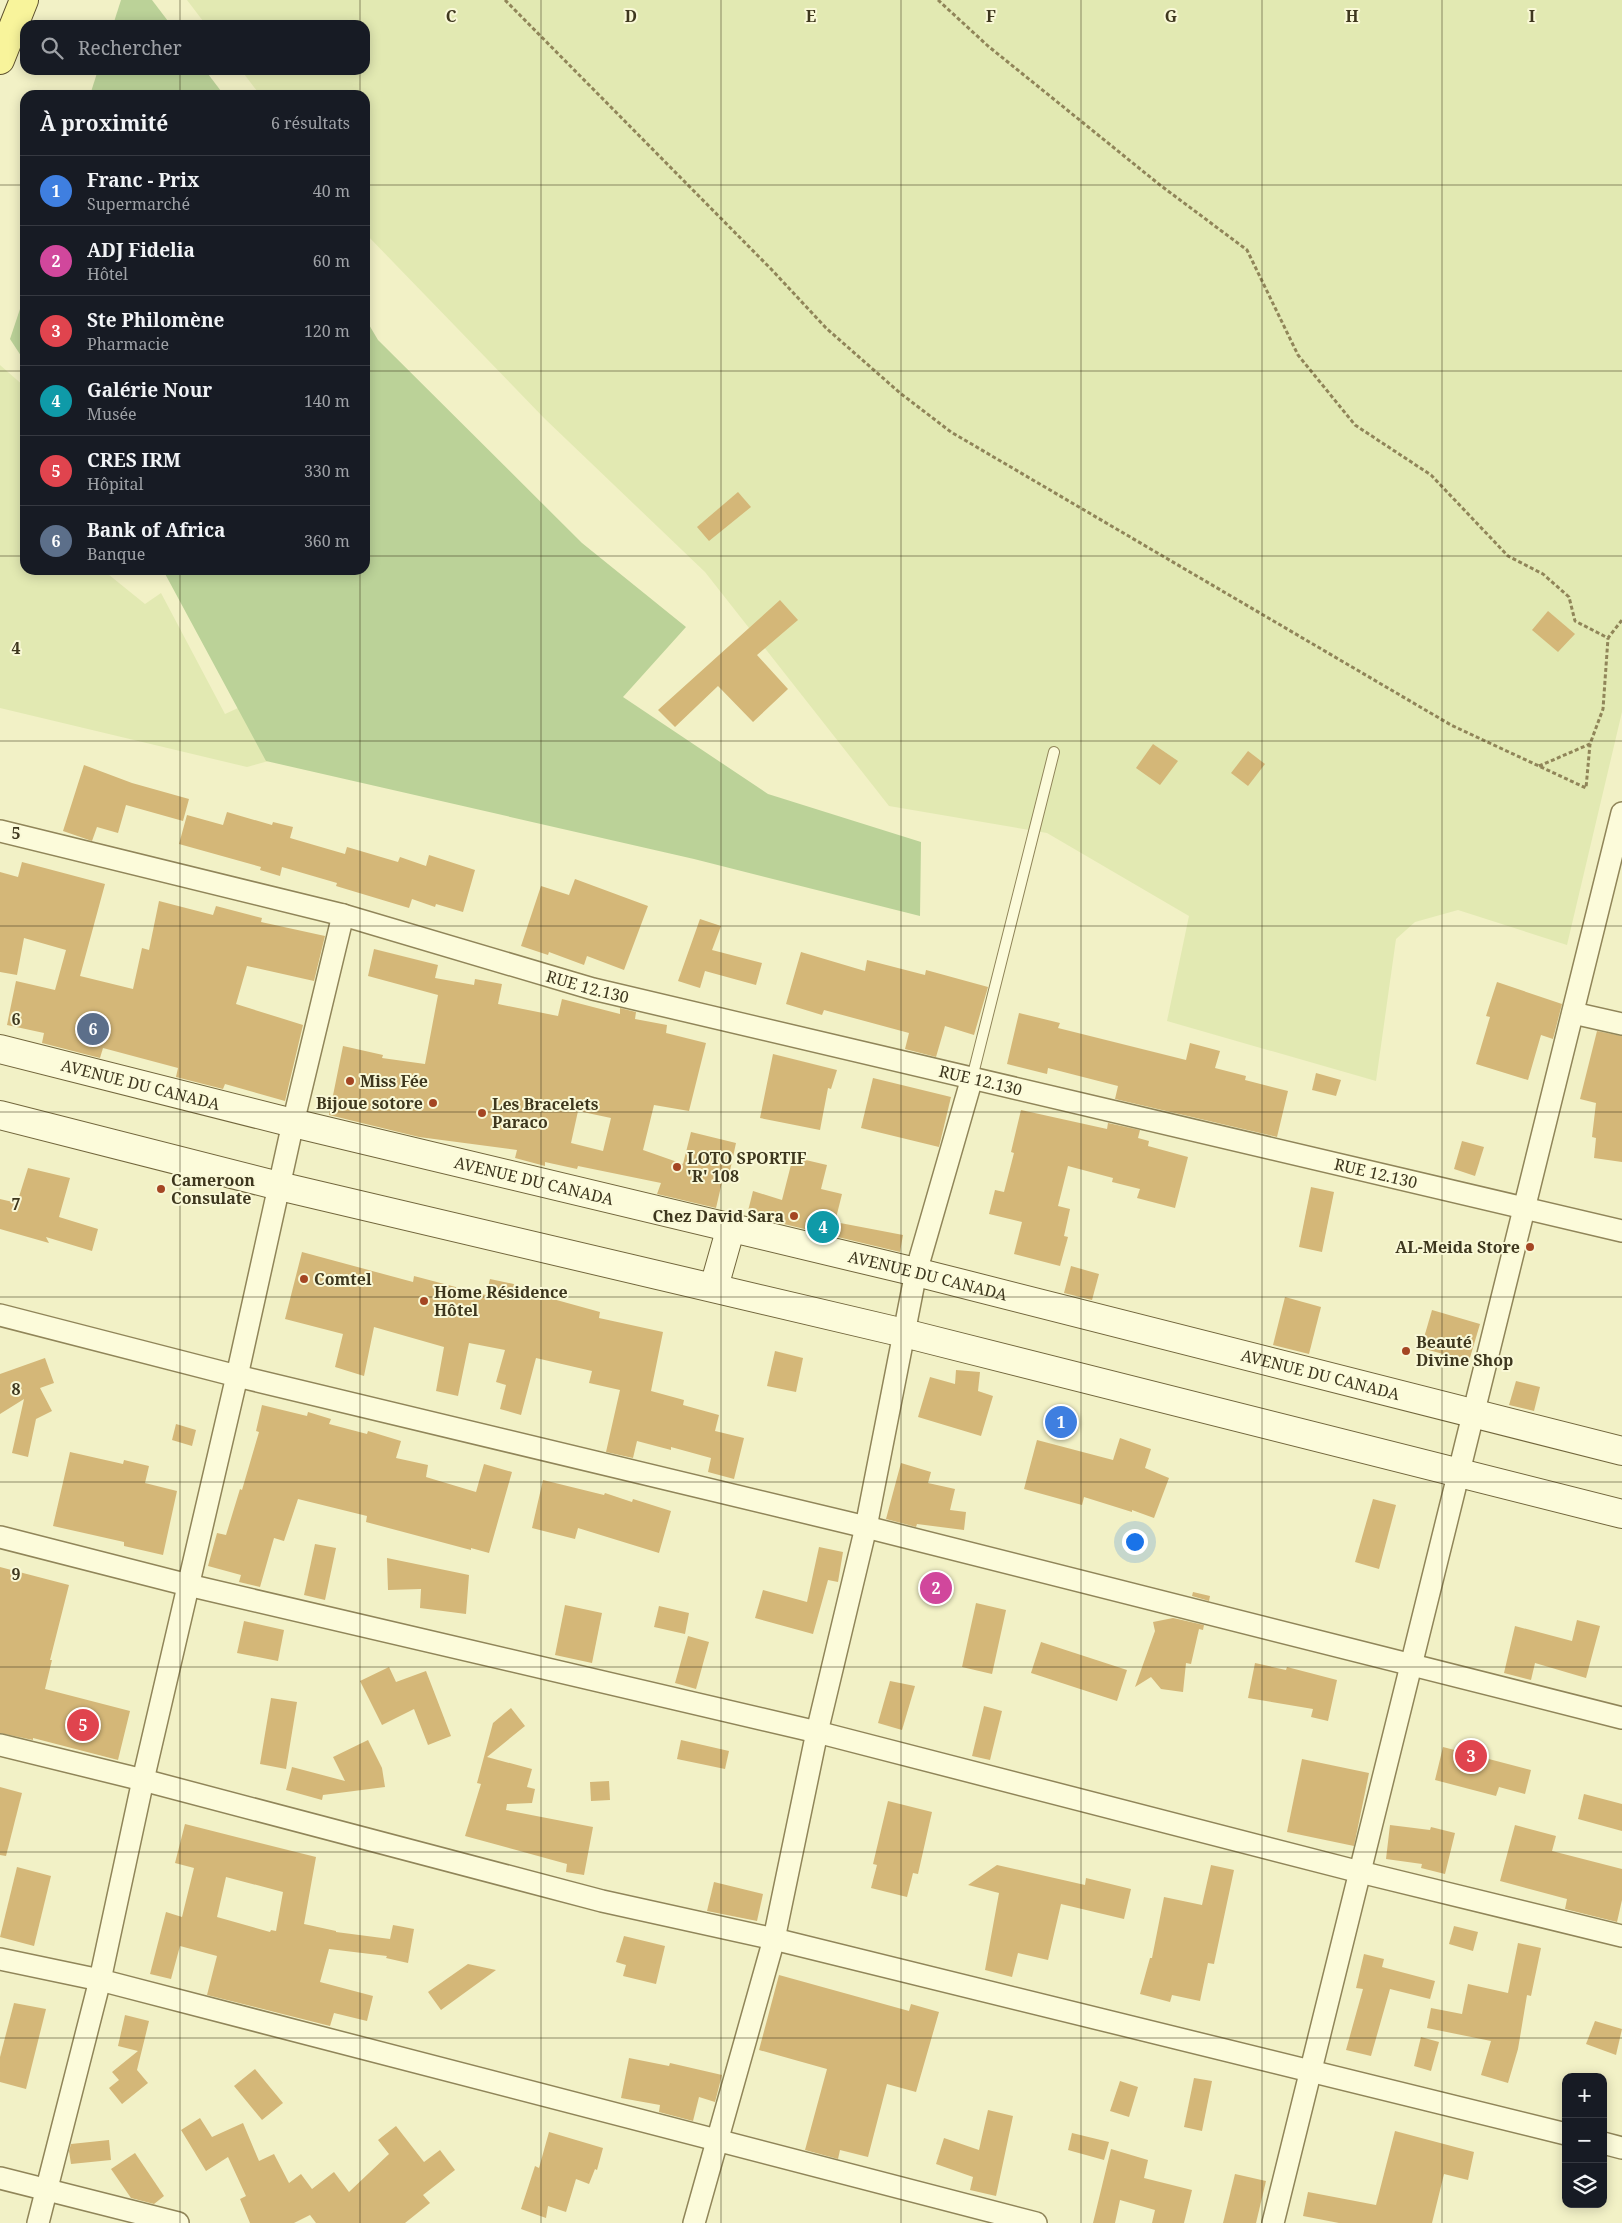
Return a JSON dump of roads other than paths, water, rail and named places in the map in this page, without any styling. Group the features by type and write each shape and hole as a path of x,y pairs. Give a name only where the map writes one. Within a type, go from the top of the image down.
{"main road":[{"path":"0,60 24,0"},
{"name":"AVENUE DU CANADA","path":"0,1049 293,1123 916,1272 1622,1451"},
{"path":"0,1115 279,1186 904,1333 1622,1514"},
{"path":"714,1287 731,1227"}],"street":[{"path":"1273,2223 1622,813"},
{"name":"RUE 12.130","path":"0,831 343,915 593,989 1622,1231"},
{"path":"38,2223 100,1980 143,1780 237,1376 293,1123 343,915"},
{"path":"1573,1013 1622,1024"},
{"path":"694,2223 716,2139 774,1939 817,1732 866,1528 916,1272 972,1078"},
{"path":"0,1315 237,1376 866,1528 1622,1718"},
{"path":"0,1537 188,1585 817,1732 1360,1872 1622,1936"},
{"path":"0,1745 143,1780 602,1901 774,1939 1562,2133"},
{"path":"0,1959 100,1980 1036,2223"},
{"path":"1607,2144 1622,2148"},
{"path":"0,2178 178,2223"}],"lane":[{"path":"972,1078 1054,752"}],"place":[{"name":"Bank of Africa","path":"93,1029"},
{"name":"Miss Fée","path":"350,1081"},
{"name":"Bijoue sotore","path":"433,1103"},
{"name":"Les Bracelets Paraco","path":"482,1113"},
{"name":"LOTO SPORTIF 'R' 108","path":"677,1167"},
{"name":"Cameroon Consulate","path":"161,1189"},
{"name":"Chez David Sara","path":"794,1216"},
{"name":"Galérie Nour","path":"823,1227"},
{"name":"AL-Meida Store","path":"1530,1247"},
{"name":"Comtel","path":"304,1279"},
{"name":"Home Résidence Hôtel","path":"424,1301"},
{"name":"Beauté Divine Shop","path":"1406,1351"},
{"name":"Franc - Prix","path":"1061,1422"},
{"name":"ADJ Fidelia","path":"936,1588"},
{"name":"CRES IRM","path":"83,1725"},
{"name":"Ste Philomène","path":"1471,1756"}]}
